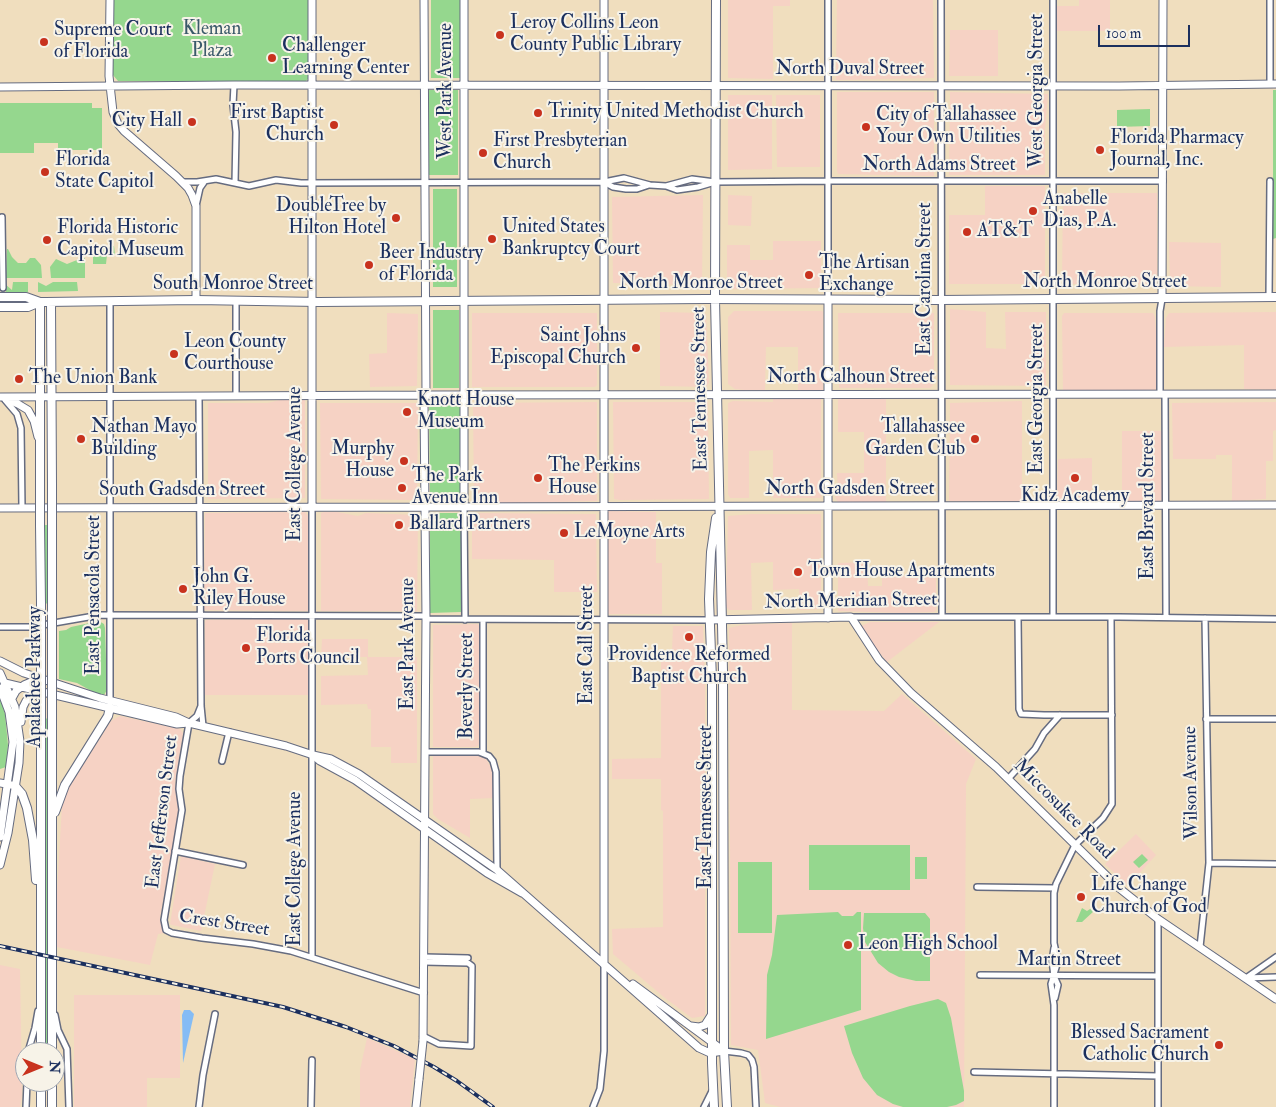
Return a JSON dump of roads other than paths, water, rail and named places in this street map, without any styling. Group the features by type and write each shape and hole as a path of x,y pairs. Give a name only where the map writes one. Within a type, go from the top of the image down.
{"main road":[{"name":"East Tennessee Street","path":"716,0 715,299 723,718 724,1051 727,1107"},
{"name":"South Monroe Street","path":"0,297 26,297 40,302 196,300 425,301"},
{"name":"North Monroe Street","path":"425,301 1274,298"},
{"name":"South Monroe Street","path":"0,307 28,308 40,302"},
{"name":"Apalachee Parkway","path":"40,302 41,1042"},
{"name":"Apalachee Parkway","path":"51,302 52,1042"},
{"name":"East Tennessee Street","path":"714,1107 712,1054 712,717 709,620 711,552 719,506"},
{"path":"52,839 56,808 62,789 108,716 110,705"},
{"path":"712,717 723,718"},
{"path":"12,785 24,797 29,818 41,932"},
{"path":"712,846 723,846"},
{"path":"41,1092 41,1107"},
{"path":"52,1092 52,1107"}],"street":[{"path":"110,0 110,86 112,112 118,124 128,135 182,182 192,195 196,206"},
{"name":"East College Avenue","path":"312,0 312,956"},
{"name":"West Park Avenue","path":"424,0 424,182"},
{"name":"West Park Avenue","path":"463,182 464,0"},
{"name":"East Call Street","path":"593,1107 600,1089 604,1051 604,0"},
{"path":"828,0 828,618"},
{"name":"East Carolina Street","path":"941,0 942,617"},
{"name":"West Georgia Street","path":"1053,0 1053,181"},
{"name":"East Brevard Street","path":"1163,0 1162,299 1160,311 1166,618"},
{"path":"1270,0 1273,84"},
{"name":"North Duval Street","path":"0,87 234,85 716,87 1273,84"},
{"path":"234,85 233,105 236,132 235,183"},
{"name":"North Adams Street","path":"182,182 216,179 249,186 276,180 301,183 604,182 624,178 650,185 666,186 676,190 715,182"},
{"name":"North Adams Street","path":"666,186 692,179 715,182 1163,181"},
{"path":"196,300 196,206 200,188 205,181"},
{"name":"East Georgia Street","path":"1053,181 1053,617"},
{"path":"1270,181 1274,298"},
{"name":"East Park Avenue","path":"416,1107 423,1039 424,993 426,618 424,402 426,395 424,182"},
{"path":"463,182 465,620"},
{"name":"North Adams Street","path":"604,182 612,187 626,189 637,189 650,185"},
{"path":"2,217 3,288"},
{"name":"East Pensacola Street","path":"110,301 110,705"},
{"path":"236,301 236,396"},
{"name":"North Calhoun Street","path":"0,397 1276,394"},
{"name":"East Jefferson Street","path":"199,396 201,706 203,726"},
{"path":"0,397 28,410 35,423 40,447"},
{"path":"0,397 15,412 21,428 22,508"},
{"name":"North Gadsden Street","path":"424,506 1276,505"},
{"name":"South Gadsden Street","path":"0,508 424,506"},
{"name":"North Meridian Street","path":"0,627 31,627 97,616 312,615 465,620 721,620 850,617 1276,619"},
{"name":"Miccosukee Road","path":"850,617 880,660 912,693 1008,779 1120,889 1158,919 1276,999"},
{"path":"1018,617 1019,709 1021,714 1112,715"},
{"path":"1054,1107 1054,1005 1051,984 1054,976 1052,961 1055,888 1075,845 1102,818 1112,804 1111,617"},
{"name":"Wilson Avenue","path":"1200,947 1209,863 1205,618"},
{"name":"Beverly Street","path":"483,620 483,753"},
{"path":"0,661 17,670 110,705"},
{"path":"0,673 10,716 13,747 12,785 6,841 0,865"},
{"path":"10,716 12,698 20,687 32,682 50,681"},
{"path":"2,685 110,705 177,724 190,723 229,732 329,758 347,767 424,818 496,870 699,1048 712,1054 724,1051 744,1054 752,1060 756,1107"},
{"path":"2,685 12,698 18,716 20,735"},
{"path":"0,837 20,757 22,710 26,700 35,695 48,694"},
{"name":"East Jefferson Street","path":"164,926 182,810 179,789 180,776 190,723 196,717 201,706"},
{"path":"1008,779 1035,749 1044,732 1060,715"},
{"path":"1206,718 1276,719"},
{"path":"222,761 229,732"},
{"path":"425,752 483,753 493,761 496,772 496,870"},
{"path":"313,755 320,761 355,780 488,873 522,893"},
{"path":"0,783 12,785"},
{"path":"176,851 243,865"},
{"path":"1209,863 1276,864"},
{"path":"977,888 1055,888"},
{"path":"1158,919 1158,1107"},
{"name":"Crest Street","path":"164,926 166,930 172,933 253,944 312,956 424,993"},
{"path":"1246,978 1276,957"},
{"path":"424,960 468,958"},
{"path":"423,1039 439,1044 471,1046 472,966 468,963 424,960"},
{"path":"604,964 724,1051"},
{"path":"31,1042 36,1024 41,975"},
{"path":"52,975 56,1018 67,1049 68,1107"},
{"name":"Martin Street","path":"980,975 1158,976"},
{"path":"1246,978 1276,977"},
{"path":"199,1107 202,1075 215,1014"},
{"path":"690,1026 702,1026 708,1022 712,1014"},
{"path":"312,1060 312,1107"},
{"path":"974,1072 1158,1076"},
{"name":"East Tennessee Street","path":"704,1107 713,1090"},
{"path":"26,1107 27,1092"}],"water":[{"path":"184,1010 190,1010 194,1014 183,1063 182,1015"}],"railway":[{"path":"0,946 283,1007 346,1027 394,1046 434,1067 493,1107"}],"place":[{"name":"Leroy Collins Leon County Public Library","path":"500,35"},
{"name":"Supreme Court of Florida","path":"44,42"},
{"name":"Challenger Learning Center","path":"272,58"},
{"name":"Trinity United Methodist Church","path":"538,113"},
{"name":"City Hall","path":"192,122"},
{"name":"First Baptist Church","path":"334,125"},
{"name":"City of Tallahassee Your Own Utilities","path":"866,127"},
{"name":"Florida Pharmacy Journal, Inc.","path":"1100,150"},
{"name":"First Presbyterian Church","path":"483,153"},
{"name":"Florida State Capitol","path":"45,172"},
{"name":"Anabelle Dias, P.A.","path":"1033,211"},
{"name":"DoubleTree by Hilton Hotel","path":"396,218"},
{"name":"AT&T","path":"967,232"},
{"name":"United States Bankruptcy Court","path":"492,239"},
{"name":"Florida Historic Capitol Museum","path":"47,240"},
{"name":"Beer Industry of Florida","path":"369,265"},
{"name":"The Artisan Exchange","path":"809,275"},
{"name":"Saint Johns Episcopal Church","path":"636,348"},
{"name":"Leon County Courthouse","path":"174,354"},
{"name":"The Union Bank","path":"19,379"},
{"name":"Knott House Museum","path":"407,412"},
{"name":"Nathan Mayo Building","path":"81,439"},
{"name":"Tallahassee Garden Club","path":"975,439"},
{"name":"Murphy House","path":"404,461"},
{"name":"The Perkins House","path":"538,478"},
{"name":"Kidz Academy","path":"1075,478"},
{"name":"The Park Avenue Inn","path":"402,488"},
{"name":"Ballard Partners","path":"399,525"},
{"name":"LeMoyne Arts","path":"564,533"},
{"name":"Town House Apartments","path":"798,572"},
{"name":"John G. Riley House","path":"183,589"},
{"name":"Providence Reformed Baptist Church","path":"689,637"},
{"name":"Florida Ports Council","path":"246,648"},
{"name":"Life Change Church of God","path":"1081,897"},
{"name":"Leon High School","path":"848,945"},
{"name":"Blessed Sacrament Catholic Church","path":"1219,1045"}],"park label":[{"name":"Kleman Plaza","path":"212,41"}]}
